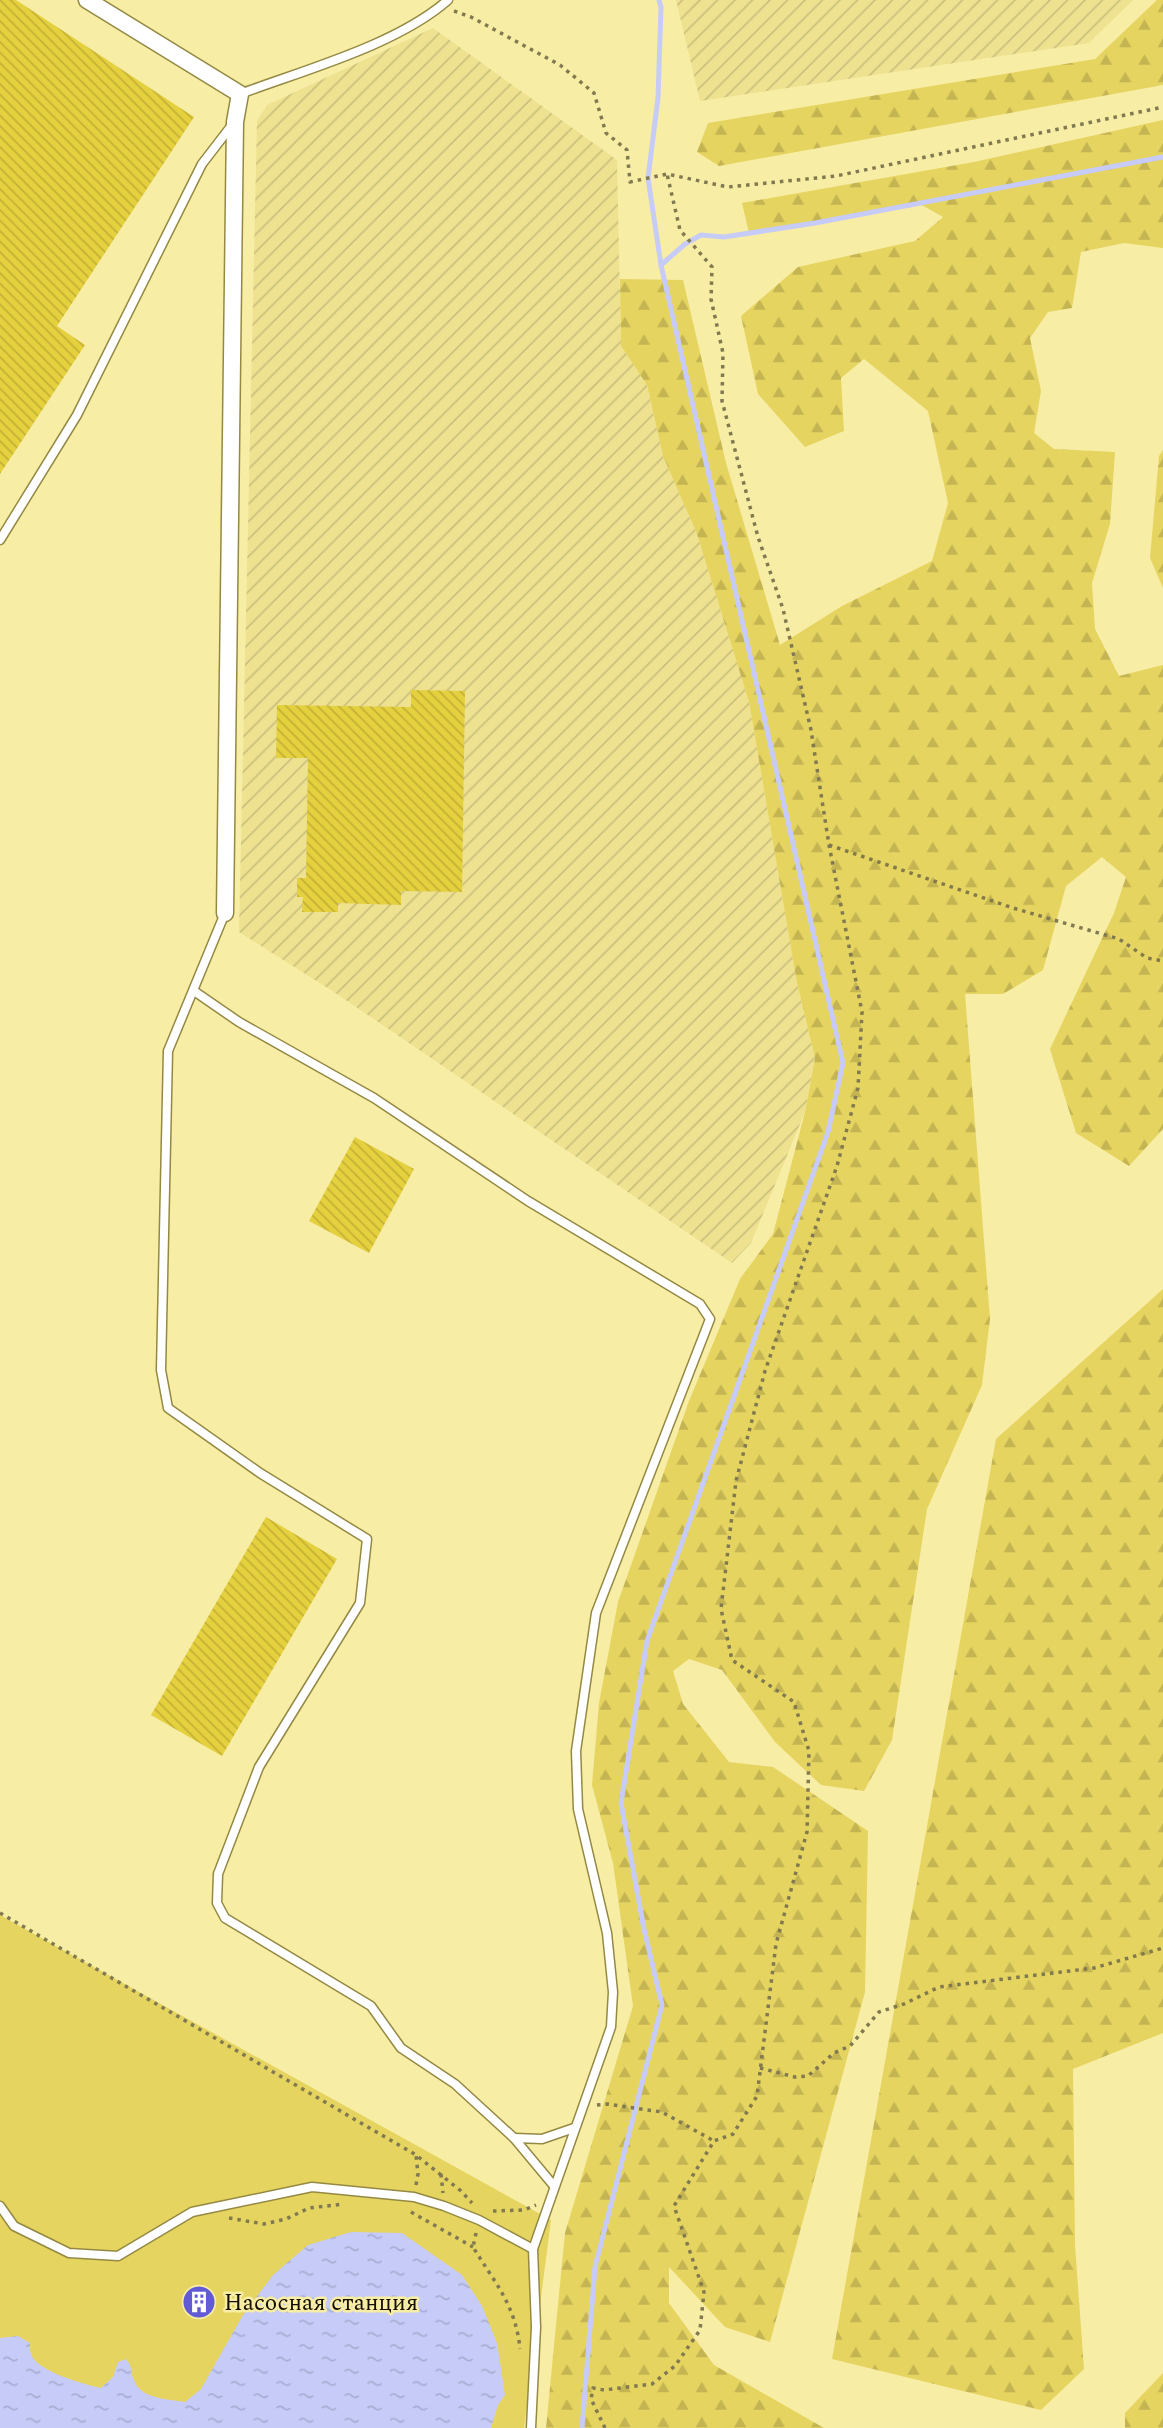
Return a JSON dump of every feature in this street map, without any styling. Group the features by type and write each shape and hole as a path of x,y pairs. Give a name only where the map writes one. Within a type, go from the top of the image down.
{"street":[{"path":"87,0 240,94 235,122 225,912"}],"lane":[{"path":"240,94 383,41 444,3"},
{"path":"0,540 77,415 202,164 235,122"},
{"path":"225,912 168,1051 161,1370 168,1408 261,1473 367,1539 360,1603 259,1768 218,1874 217,1903 225,1918 371,2006 401,2048 455,2084 514,2138 555,2186"},
{"path":"194,991 239,1022 374,1098 528,1201 700,1304 710,1320 596,1613 576,1751 578,1808 607,1933 613,1992 611,2027 533,2249 536,2327 531,2428"},
{"path":"514,2138 542,2139 574,2129"},
{"path":"0,2206 14,2226 69,2253 118,2256 192,2212 312,2187 414,2197 479,2220 533,2249"}],"path":[{"path":"444,3 560,65 594,93 606,133 627,150 630,182 667,174 728,187 836,176 1163,107"},
{"path":"605,2428 591,2399 593,2388 604,2390 652,2384 675,2366 700,2330 704,2292 674,2206 714,2141 733,2134 757,2096 776,1944 807,1832 809,1751 794,1702 732,1660 721,1609 736,1481 765,1371 836,1167 858,1088 862,1012 829,845 811,730 783,609 758,537 722,401 723,353 711,299 712,267 680,230 667,174"},
{"path":"829,845 1013,908 1119,939 1147,958 1163,961"},
{"path":"0,1913 416,2155 461,2191 477,2208 479,2220 473,2247"},
{"path":"760,2068 795,2077 808,2076 834,2053 850,2046 879,2012 904,2004 939,1987 1094,1968 1163,1948"},
{"path":"607,2104 662,2112 714,2141"},
{"path":"414,2197 418,2174 416,2155"},
{"path":"228,2218 264,2224 286,2219 309,2208 359,2202 366,2192"},
{"path":"477,2208 497,2212 524,2210 550,2200"},
{"path":"404,2210 414,2212 473,2247 513,2311 519,2330 521,2354"}],"shaded area":[{"path":"676,0 1133,0 1089,43 700,101"},
{"path":"433,28 617,160 621,346 647,385 663,456 697,534 749,702 797,983 815,1058 805,1112 751,1243 732,1263 337,994 239,932 257,121 267,105"}],"green space":[{"path":"1157,0 1163,0 1163,85 719,166 697,152 708,123 1095,59"},
{"path":"1163,120 1163,248 1124,243 1081,252 1072,308 1048,312 1030,338 1041,391 1034,433 1054,449 1115,452 1110,524 1092,583 1095,629 1119,676 1163,665 1163,1129 1129,1166 1076,1133 1050,1049 1114,913 1126,877 1102,857 1066,886 1043,970 1003,994 965,994 990,1319 982,1385 927,1509 892,1740 864,1791 821,1785 775,1742 722,1670 689,1659 673,1671 683,1704 729,1762 773,1767 868,1831 865,1992 770,2342 725,2327 669,2267 669,2303 714,2365 824,2428 546,2428 565,2233 633,2006 613,1863 592,1785 599,1703 618,1602 689,1401 740,1279 773,1234 805,1112 815,1058 797,983 749,702 697,534 663,456 647,385 621,346 620,279 683,280 726,463 780,645 842,606 932,561 948,503 928,411 864,359 841,378 844,431 805,447 758,394 741,316 798,267 915,241 943,217 920,204 749,233 742,203 974,162"},
{"path":"1163,450 1163,588 1150,558 1159,456"},
{"path":"1163,1289 1163,2033 1073,2069 1075,2245 1084,2369 1041,2410 832,2359 996,1439"},
{"path":"0,1915 551,2220 524,2428 0,2428"},
{"path":"1163,2373 1163,2428 1125,2428 1125,2413"}],"water":[{"path":"351,2232 402,2233 462,2275 482,2306 497,2343 505,2395 498,2405 491,2428 0,2428 0,2338 18,2336 30,2343 31,2354 35,2360 51,2372 101,2388 113,2377 118,2362 126,2359 137,2386 142,2391 155,2397 185,2402 201,2389 243,2315 273,2275 308,2245"}],"building":[{"path":"0,0 16,0 194,117 57,326 85,345 0,474"},
{"path":"411,690 465,691 462,892 401,891 401,905 338,903 338,912 302,912 303,897 297,897 297,878 306,878 308,758 276,758 277,705 411,707"},
{"path":"355,1137 414,1169 369,1253 309,1221"},
{"path":"266,1517 337,1559 222,1756 151,1715"},
{"name":"Насосная станция","path":"200,2286 214,2301 199,2318 184,2303"}],"waterway":[{"path":"582,2428 595,2267 662,2005 644,1929 621,1803 647,1641 828,1132 843,1063 661,265 648,178 658,98 659,0"},
{"path":"661,265 685,244 701,235 724,237 815,223 1163,157"}],"place":[{"name":"Насосная станция","path":"199,2302"}]}
